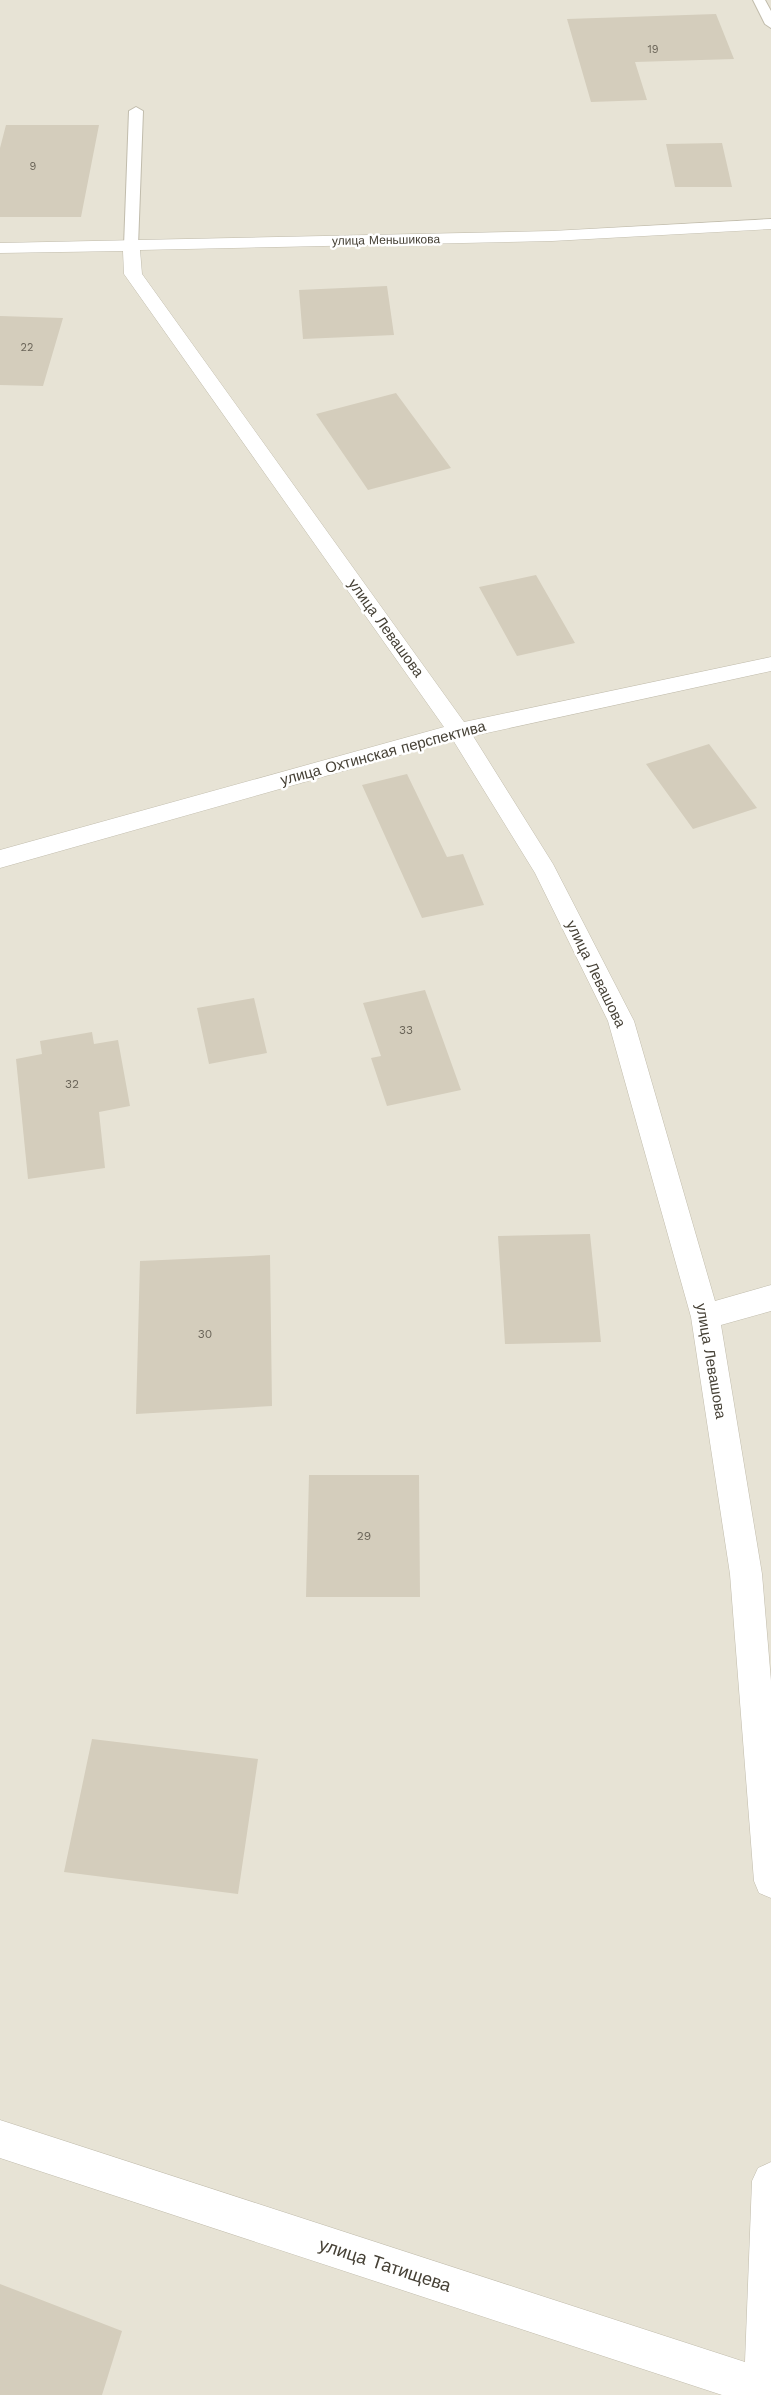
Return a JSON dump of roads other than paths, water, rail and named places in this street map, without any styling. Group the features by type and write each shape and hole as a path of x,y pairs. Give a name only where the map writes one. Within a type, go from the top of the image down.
{"street":[{"name":"улица Меньшикова","path":"0,248 552,236 771,224"},
{"name":"улица Левашова","path":"131,246 132,274 459,731 545,870 621,1021 705,1317 746,1574 771,1881"},
{"name":"улица Охтинская перспектива","path":"0,859 459,731 771,664"},
{"path":"705,1317 771,1298"},
{"name":"улица Татищева","path":"0,2139 767,2392"},
{"path":"767,2392 771,2180"}],"lane":[{"path":"759,0 771,24"},
{"path":"131,246 136,111"}]}
